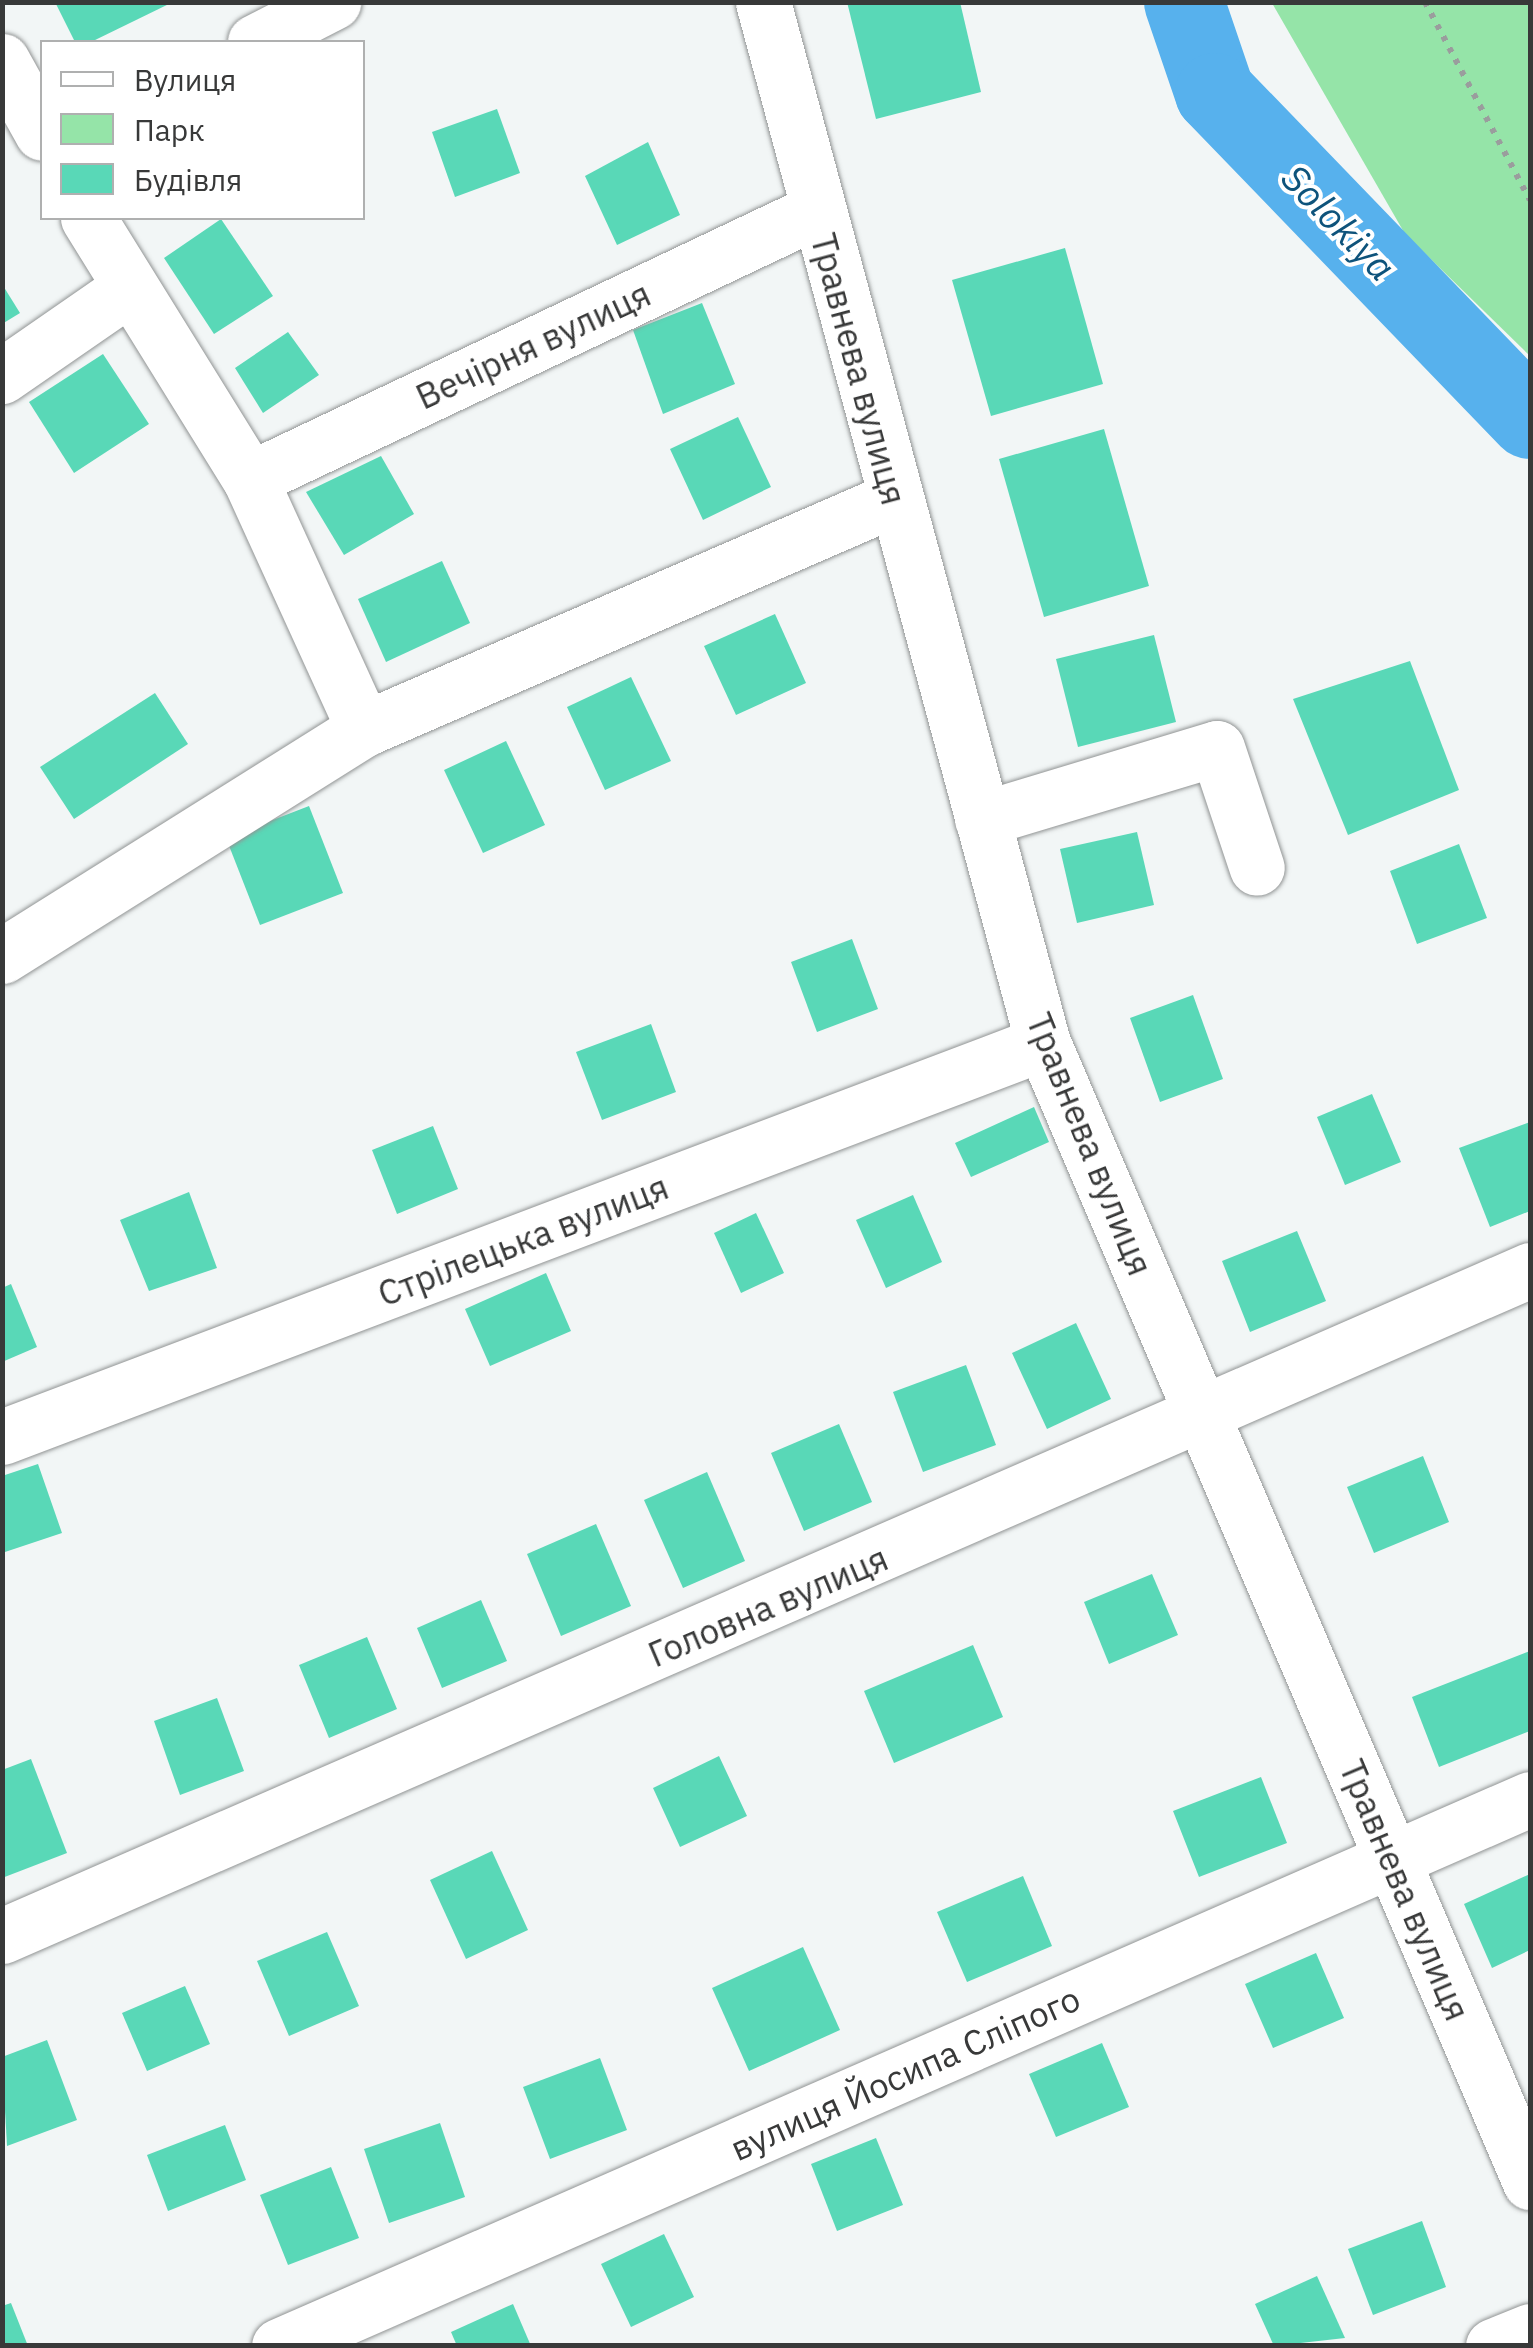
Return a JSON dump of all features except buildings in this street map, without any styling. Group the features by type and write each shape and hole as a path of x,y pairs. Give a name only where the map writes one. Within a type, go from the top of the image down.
{"street":[{"path":"259,40 333,2"},
{"name":"Травнева вулиця","path":"763,2 816,211 1043,1042 1530,2182"},
{"path":"2,61 40,128"},
{"name":"Вечірня вулиця","path":"250,480 816,211"},
{"path":"89,220 126,290 250,480 364,729"},
{"path":"2,376 126,290"},
{"path":"2,956 364,729 894,499"},
{"path":"982,819 1217,748 1257,868"},
{"name":"Стрілецька вулиця","path":"2,1437 1043,1042"},
{"name":"Головна вулиця","path":"2,1936 1204,1418 1530,1270"},
{"name":"вулиця Йосипа Сліпого","path":"279,2346 1530,1799"},
{"path":"1492,2346 1530,2331"}],"path":[{"path":"1424,2 1530,200"}],"green space":[{"path":"1272,3 1530,3 1530,356 1405,234"}],"waterway":[{"name":"Solokiya","path":"1184,2 1215,93 1530,419"}]}
